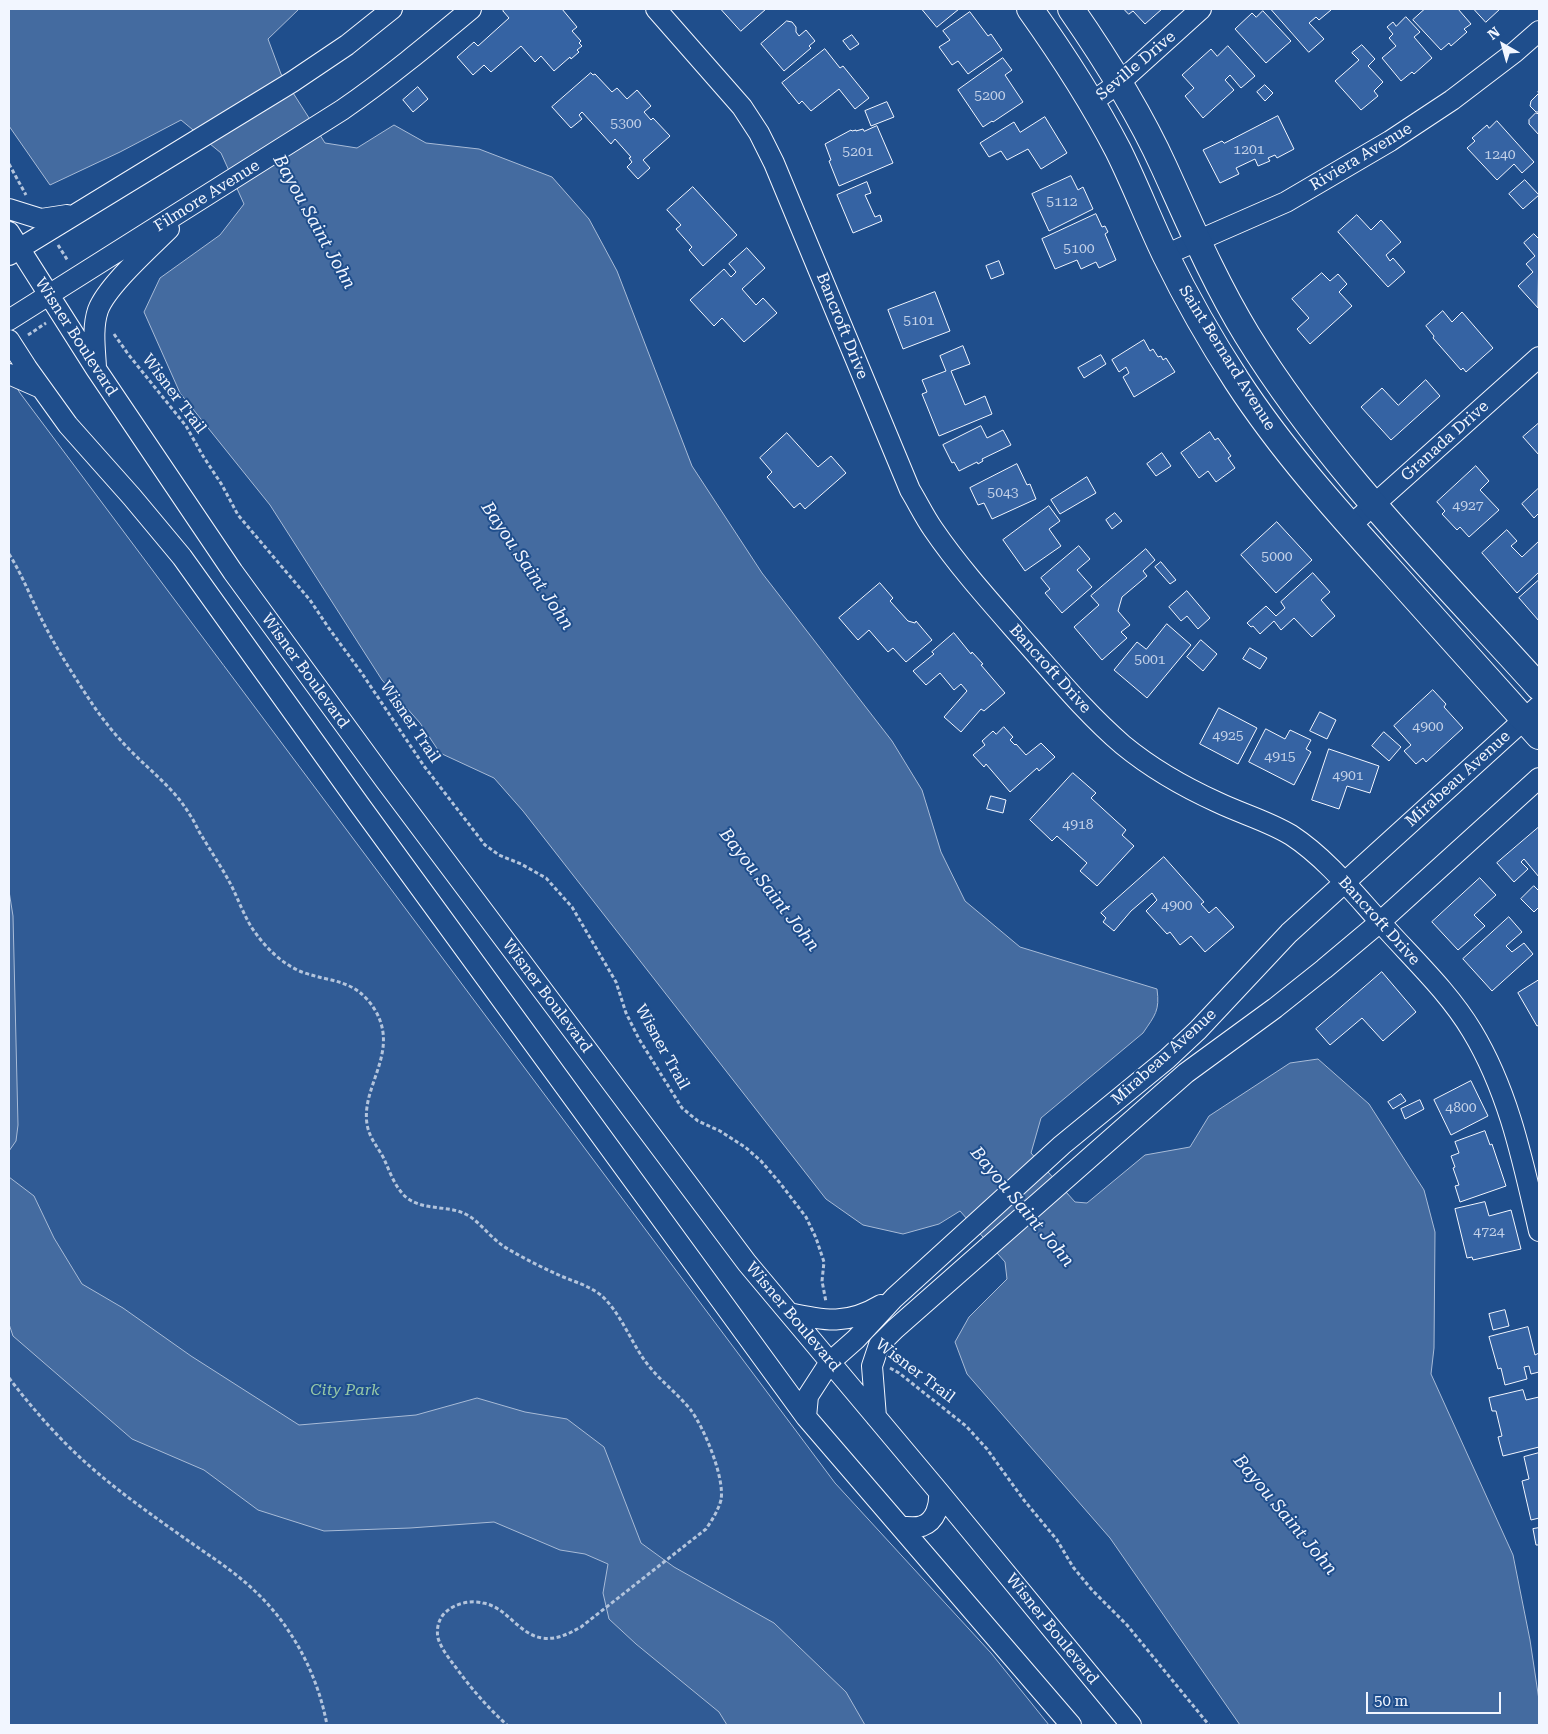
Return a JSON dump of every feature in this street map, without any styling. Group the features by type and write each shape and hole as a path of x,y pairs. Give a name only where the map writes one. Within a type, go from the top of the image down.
{"main road":[{"name":"Saint Bernard Avenue","path":"1030,9 1092,102 1118,150 1165,255 1189,300 1242,388 1286,449 1350,526 1534,721"},
{"name":"Saint Bernard Avenue","path":"1071,9 1119,83 1163,164 1213,276 1281,388 1321,442 1374,504 1539,687"}],"street":[{"path":"12,245 76,214 292,82 347,44 392,9"},
{"name":"Filmore Avenue","path":"9,320 317,126 375,87 413,58 470,9"},
{"name":"Bancroft Drive","path":"656,9 742,107 759,133 774,162 910,490 932,528 964,570 1092,716 1124,745 1167,776 1218,803 1264,821 1291,835 1315,853 1344,882 1446,995 1471,1029 1487,1058 1507,1106 1539,1231"},
{"name":"Seville Drive","path":"1092,102 1119,83 1201,9"},
{"name":"Riviera Avenue","path":"1165,255 1286,202 1390,141 1452,100 1515,52 1539,31"},
{"path":"96,369 94,336 98,310 116,283 192,205"},
{"path":"9,209 41,219 76,214"},
{"name":"Wisner Boulevard","path":"12,245 48,295 233,572 379,772 747,1263 1131,1725"},
{"name":"Wisner Boulevard","path":"18,338 41,388 68,425 132,497 182,558 359,804 806,1416 1071,1725"},
{"name":"Granada Drive","path":"1350,526 1539,357"},
{"path":"9,374 41,388"},
{"name":"Mirabeau Avenue","path":"806,1416 808,1396 830,1362 856,1339 894,1298 1062,1145 1198,1030 1288,933 1344,882 1534,721"},
{"name":"Mirabeau Avenue","path":"874,1358 879,1345 895,1329 1186,1073 1324,969 1380,922 1539,778"},
{"path":"789,1313 818,1319 838,1320 866,1314 894,1298"},
{"path":"874,1358 872,1379 876,1417"},
{"path":"902,1527 922,1526 930,1520 936,1513 940,1501 939,1492"}],"path":[{"path":"9,164 27,196"},
{"path":"18,338 50,321"},
{"name":"Wisner Trail","path":"113,333 186,426 238,515 310,600 424,766 485,845 499,855 521,864 546,878 572,907 616,982 626,1012 639,1039 682,1108 698,1121 720,1131 745,1147 780,1183 806,1217 824,1262 822,1281 828,1311 838,1320"},
{"path":"9,554 54,644 77,680 114,732 130,750 160,777 182,802 230,883 256,934 284,962 301,971 336,980 351,987 366,999 376,1012 382,1028 382,1048 379,1066 368,1102 366,1120 369,1135 398,1188 409,1199 422,1206 460,1211 472,1217 493,1239 507,1249 585,1285 601,1295 613,1310 645,1361 692,1412 700,1425 719,1472 721,1498 716,1515 706,1529 672,1558 581,1627 565,1636 552,1639 540,1638 529,1634 498,1608 484,1603 470,1602 447,1610 440,1618 437,1630 444,1651 483,1702 507,1725"},
{"name":"Wisner Trail","path":"874,1358 924,1391 972,1432 1057,1540 1073,1566 1092,1590 1127,1625 1209,1725"},
{"path":"9,1378 49,1426 100,1474 231,1571 260,1595 280,1618 299,1648 315,1680 323,1704 327,1725"}],"shaded area":[{"name":"City Park","path":"9,375 20,393 835,1483 991,1653 1049,1725 9,1725"}],"water":[{"name":"Bayou Saint John","path":"9,9 299,9 268,39 281,74 325,143 357,148 394,125 426,143 479,149 552,177 589,219 617,271 692,466 762,573 892,741 922,790 941,852 965,901 1020,947 1157,989 1158,1003 1156,1012 1143,1033 1041,1118 1031,1153 1075,1202 1087,1203 1145,1155 1190,1147 1209,1116 1290,1063 1318,1059 1369,1104 1424,1190 1435,1232 1434,1348 1431,1374 1513,1555 1530,1640 1539,1700 1539,1725 1240,1725 1110,1538 967,1374 955,1342 969,1317 1007,1279 1005,1262 960,1211 939,1224 903,1234 863,1225 826,1199 523,811 494,778 440,753 420,723 382,680 270,505 180,393 144,312 160,278 220,235 244,204 221,153 181,120 120,152 50,185 9,126"},
{"path":"9,891 13,916 18,1125 16,1141 9,1151"},
{"path":"9,1177 34,1196 54,1238 82,1284 123,1308 191,1356 299,1425 416,1415 477,1398 525,1412 567,1419 604,1447 641,1543 674,1567 774,1623 846,1692 865,1725 727,1725 719,1712 636,1644 609,1619 603,1593 608,1564 585,1554 560,1550 494,1522 410,1528 324,1531 258,1510 204,1470 132,1439 13,1336 9,1324"}],"building":[{"path":"505,9 562,9 577,27 572,31 581,41 579,43 582,46 577,50 579,52 554,71 541,56 535,62 521,46 491,72 484,65 473,75 457,57 474,42 478,46 509,18 503,11"},
{"path":"721,9 766,9 741,31"},
{"path":"922,9 959,9 937,27"},
{"path":"1124,9 1162,9 1145,24 1133,11 1129,14"},
{"path":"1271,9 1330,9 1319,20 1316,17 1309,23 1324,39 1309,52"},
{"path":"1425,9 1458,9 1471,24 1464,29 1467,32 1451,46 1449,43 1441,50 1413,20"},
{"path":"1474,9 1500,9 1486,22"},
{"path":"1263,11 1291,41 1266,63 1235,29 1252,13 1256,17"},
{"path":"970,12 988,36 991,34 1002,50 968,74 958,61 952,65 939,47 950,40 943,31"},
{"path":"1406,17 1420,32 1414,37 1432,58 1414,74 1412,72 1401,81 1382,58 1396,46 1389,38 1393,34 1387,27 1393,22 1396,26"},
{"path":"787,21 792,22 796,27 796,32 799,36 806,30 815,41 809,46 811,48 784,71 761,44"},
{"path":"852,35 859,44 850,50 843,41"},
{"path":"1362,45 1375,59 1368,66 1383,82 1374,91 1378,96 1361,110 1335,81 1359,60 1352,53"},
{"path":"1228,46 1255,76 1241,88 1230,75 1225,80 1234,90 1203,118 1185,96 1194,88 1182,75 1211,49 1217,56"},
{"path":"825,49 840,68 843,66 869,98 855,109 839,89 811,111 802,101 799,104 782,83"},
{"path":"1003,58 1012,70 1005,75 1023,102 983,127 958,90"},
{"path":"591,73 595,74 612,92 617,88 627,99 637,90 651,106 644,112 651,120 653,118 670,136 643,160 650,168 638,179 627,167 632,162 629,158 631,157 615,139 611,144 582,112 579,115 582,119 571,128 552,107"},
{"path":"1265,85 1273,93 1265,101 1257,92"},
{"path":"418,87 428,99 413,112 403,100"},
{"path":"1539,93 1539,112 1536,112 1530,106 1531,101"},
{"path":"887,102 894,117 871,126 865,111"},
{"path":"1536,113 1539,114 1539,135 1529,124 1529,120"},
{"path":"1278,116 1294,149 1277,158 1275,155 1268,158 1270,161 1258,166 1255,159 1236,168 1239,174 1220,183 1203,150 1222,141 1224,143"},
{"path":"1045,117 1067,153 1041,169 1028,149 1007,160 1001,151 989,157 980,143 1014,122 1020,132"},
{"path":"1497,121 1534,162 1522,173 1514,164 1497,180 1467,148 1475,141 1472,138 1487,125 1489,128"},
{"path":"877,126 893,163 839,186 829,161 831,160 825,144 851,130 863,129 864,131"},
{"path":"1071,176 1078,190 1083,187 1093,209 1049,231 1032,194"},
{"path":"1525,180 1539,195 1523,209 1509,194"},
{"path":"867,182 871,193 865,195 875,217 880,215 882,221 853,233 837,195"},
{"path":"693,187 737,235 703,266 689,250 692,247 676,229 681,225 667,210"},
{"path":"1096,214 1102,227 1105,226 1108,232 1105,234 1116,260 1099,268 1096,262 1081,269 1077,260 1055,269 1042,239"},
{"path":"1357,215 1371,230 1381,220 1401,242 1386,255 1390,261 1393,258 1405,272 1388,287 1338,232"},
{"path":"1534,234 1539,239 1538,308 1518,286 1533,272 1526,264 1535,256 1524,243"},
{"path":"747,248 765,268 742,289 756,305 763,298 777,313 744,342 722,318 714,326 690,300 724,269 731,277 736,272 729,264"},
{"path":"999,261 1004,274 991,279 986,266"},
{"path":"1322,273 1330,281 1338,274 1347,284 1339,292 1352,306 1310,344 1297,329 1309,318 1292,299"},
{"path":"935,292 950,331 903,349 888,310"},
{"path":"1443,311 1452,322 1462,312 1493,348 1466,372 1463,368 1461,370 1433,338 1434,336 1426,326"},
{"path":"1144,340 1150,351 1153,349 1158,357 1161,356 1163,360 1166,358 1175,372 1134,397 1123,377 1129,373 1126,367 1119,372 1112,360"},
{"path":"963,346 970,364 951,371 965,405 985,396 992,414 939,436 922,394 927,392 922,380 946,371 940,356"},
{"path":"1101,355 1106,364 1084,378 1078,368"},
{"path":"1426,380 1440,396 1391,440 1361,407 1382,388 1398,405"},
{"path":"1539,423 1539,455 1523,437"},
{"path":"981,426 987,438 1003,430 1011,445 982,459 983,461 978,464 977,462 959,471 954,462 952,463 943,445"},
{"path":"1210,432 1215,440 1218,438 1231,456 1228,458 1235,468 1216,482 1208,471 1199,478 1181,453"},
{"path":"787,433 818,467 831,456 846,473 805,509 800,503 794,508 767,477 772,472 760,458"},
{"path":"1162,453 1171,466 1156,476 1147,464"},
{"path":"1017,464 1027,485 1030,484 1036,499 992,519 984,503 978,505 970,488"},
{"path":"1476,466 1489,481 1480,490 1499,510 1469,537 1460,527 1457,530 1442,514 1445,511 1437,502"},
{"path":"1087,477 1096,493 1060,514 1051,500"},
{"path":"1539,488 1539,513 1534,518 1522,504"},
{"path":"1049,506 1060,521 1049,529 1061,546 1025,571 1003,540"},
{"path":"1115,513 1122,521 1112,529 1106,520"},
{"path":"1277,522 1312,560 1276,593 1241,555"},
{"path":"1507,530 1517,541 1511,546 1522,557 1539,541 1539,572 1517,593 1482,553"},
{"path":"1079,546 1090,559 1077,570 1092,587 1062,613 1045,593 1050,589 1041,578"},
{"path":"1146,549 1155,560 1143,571 1147,576 1122,597 1118,611 1130,625 1121,632 1127,638 1102,660 1074,627 1099,605 1091,596"},
{"path":"1161,562 1176,580 1170,584 1155,567"},
{"path":"1313,573 1330,592 1321,600 1335,616 1312,637 1294,618 1281,630 1274,621 1260,634 1253,626 1251,627 1247,623 1266,606 1276,616 1285,608 1281,602"},
{"path":"1539,580 1539,621 1519,598"},
{"path":"880,583 893,598 890,601 908,621 915,623 916,621 932,640 906,662 893,648 888,652 869,630 858,640 839,618"},
{"path":"1187,591 1210,618 1198,629 1187,616 1181,621 1169,607"},
{"path":"1167,624 1191,645 1147,698 1114,670 1137,642 1146,649"},
{"path":"954,633 971,654 972,652 983,664 981,665 1005,693 984,711 981,709 961,732 944,717 967,691 961,684 954,690 940,673 926,685 913,671 934,654 932,652"},
{"path":"1201,640 1217,654 1203,671 1187,657"},
{"path":"1250,648 1267,658 1260,669 1243,659"},
{"path":"1433,690 1446,704 1444,707 1463,728 1426,762 1423,758 1416,764 1404,751 1411,745 1394,726"},
{"path":"1219,708 1257,728 1238,764 1200,744"},
{"path":"1320,712 1336,720 1327,739 1310,731"},
{"path":"1004,727 1013,737 1010,740 1026,755 1041,743 1055,757 1039,771 1037,768 1010,792 986,764 984,767 973,755 985,745 982,741 993,731 996,734"},
{"path":"1266,729 1285,739 1290,730 1311,740 1306,749 1311,752 1294,785 1249,762"},
{"path":"1384,732 1401,747 1389,761 1372,746"},
{"path":"1329,749 1379,766 1370,793 1347,786 1339,809 1312,800"},
{"path":"1073,773 1096,793 1091,798 1126,830 1122,835 1134,846 1097,886 1080,871 1087,863 1057,836 1052,841 1030,820"},
{"path":"991,796 1006,800 1003,813 987,809"},
{"path":"1539,827 1539,877 1524,859 1521,862 1528,869 1514,882 1497,863"},
{"path":"1164,857 1204,902 1201,904 1209,913 1216,907 1234,927 1205,952 1191,936 1180,945 1170,932 1167,934 1146,911 1157,900 1152,893 1131,911 1114,931 1103,922 1106,918 1101,913"},
{"path":"1480,878 1496,895 1474,915 1485,926 1458,950 1432,922"},
{"path":"1534,886 1539,891 1539,907 1534,912 1521,899"},
{"path":"1509,917 1522,932 1506,946 1512,952 1524,943 1533,954 1492,991 1463,959"},
{"path":"1382,972 1416,1012 1383,1041 1362,1018 1330,1045 1316,1029"},
{"path":"1539,980 1539,1025 1537,1026 1518,993"},
{"path":"1471,1081 1488,1116 1451,1135 1434,1100"},
{"path":"1401,1094 1406,1101 1393,1109 1388,1102"},
{"path":"1420,1100 1424,1109 1405,1119 1401,1109"},
{"path":"1485,1131 1490,1145 1492,1144 1506,1186 1460,1202 1455,1186 1459,1185 1451,1156 1459,1153 1455,1142"},
{"path":"1485,1202 1489,1216 1511,1210 1521,1249 1473,1260 1472,1257 1467,1258 1455,1209"},
{"path":"1505,1310 1509,1326 1493,1330 1489,1314"},
{"path":"1528,1327 1535,1355 1539,1353 1539,1372 1531,1374 1529,1366 1524,1367 1527,1379 1505,1385 1501,1368 1498,1369 1489,1337"},
{"path":"1523,1390 1526,1400 1539,1397 1539,1447 1503,1456 1498,1437 1502,1436 1496,1411 1492,1411 1489,1398"},
{"path":"1539,1453 1539,1518 1531,1520 1522,1481 1529,1479 1524,1457"},
{"path":"1539,1528 1539,1545 1536,1545 1533,1529"}]}
